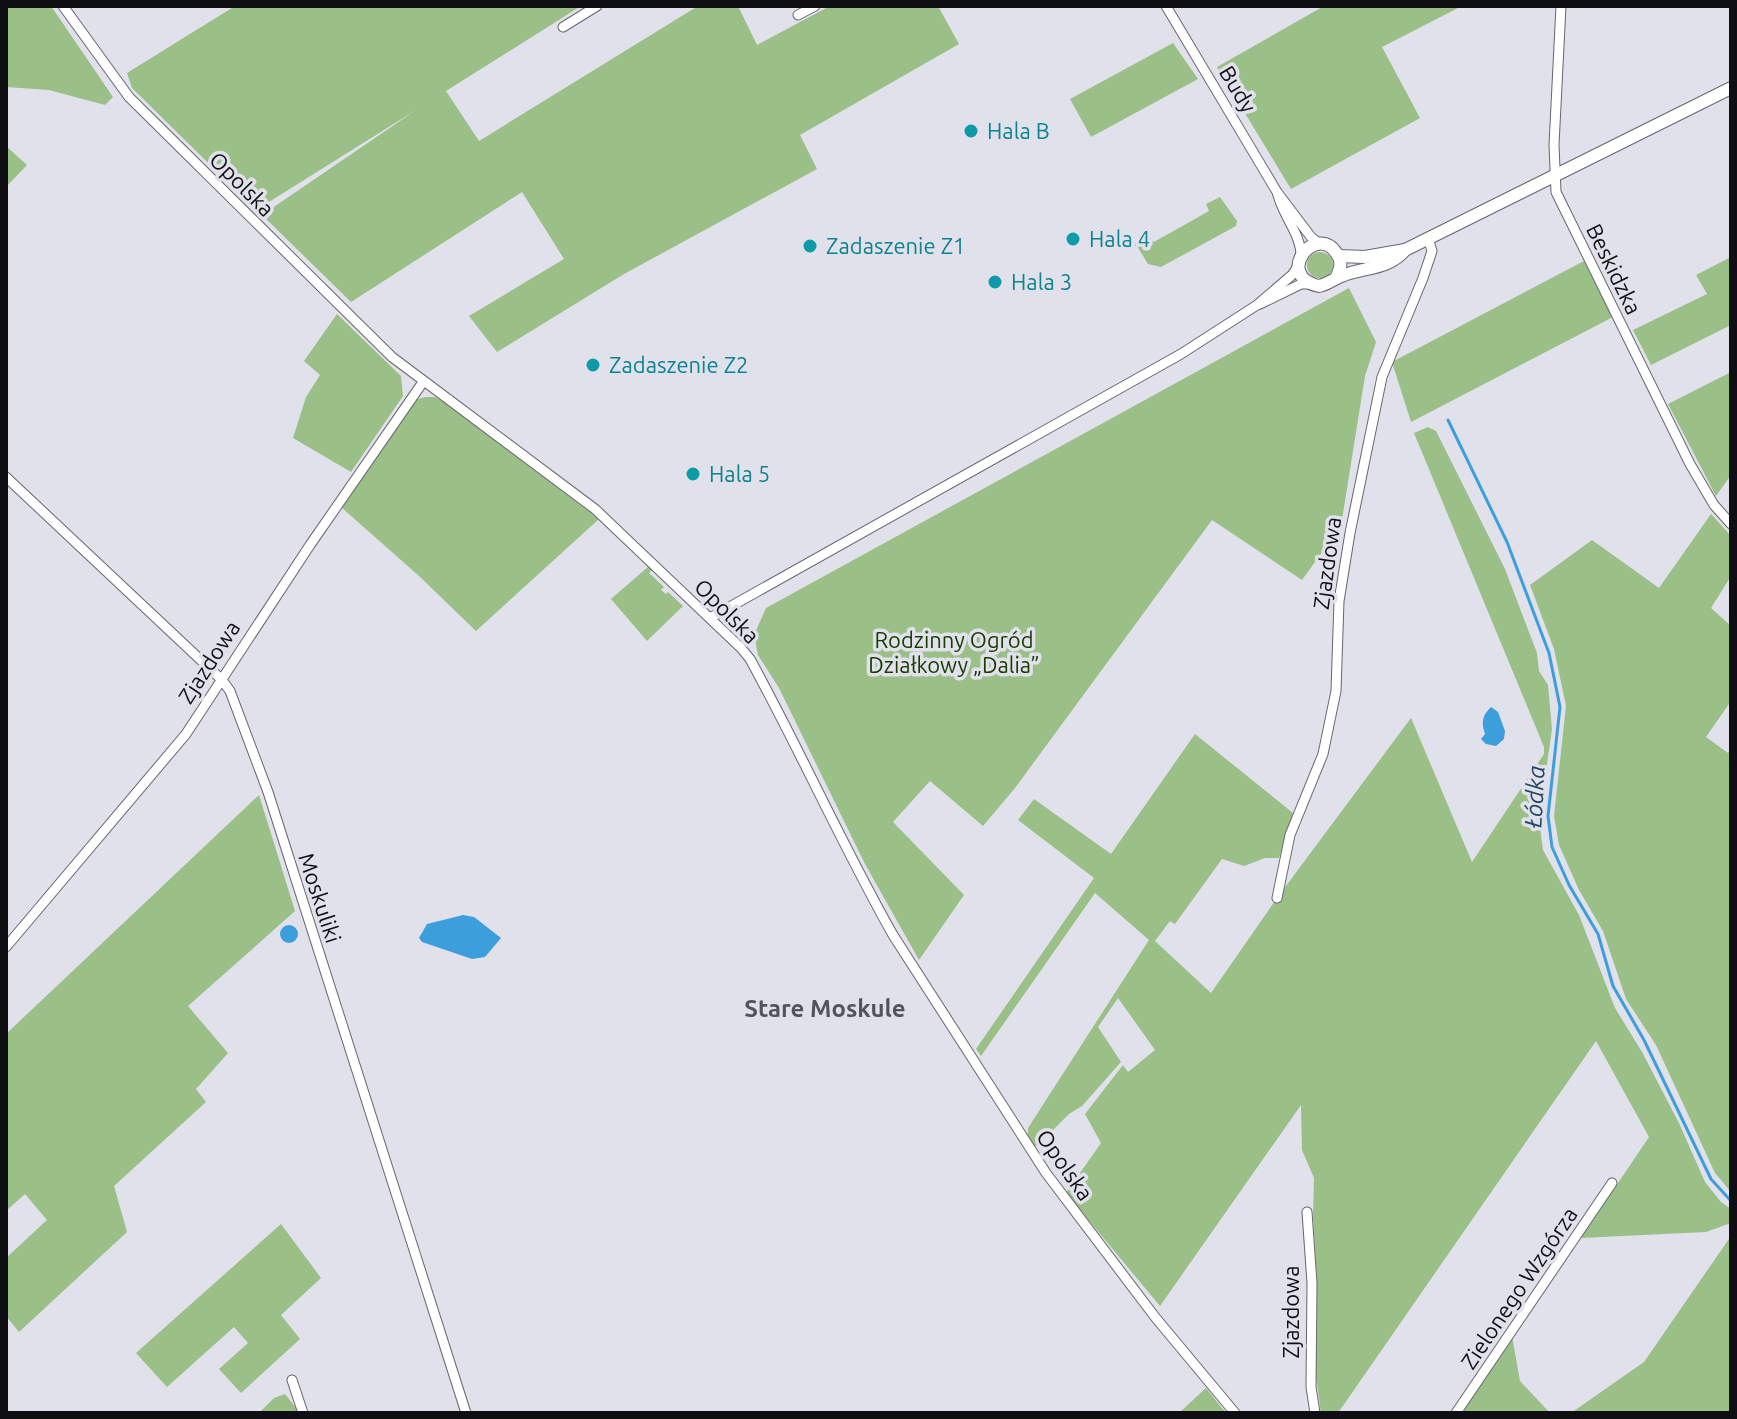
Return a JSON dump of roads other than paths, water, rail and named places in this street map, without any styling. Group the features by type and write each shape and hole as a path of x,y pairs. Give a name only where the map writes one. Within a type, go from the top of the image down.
{"street":[{"name":"Opolska","path":"63,6 129,97 392,357 595,509 750,659 886,922 1046,1173 1155,1317 1235,1413"},
{"path":"563,27 597,6"},
{"path":"798,15 815,6"},
{"name":"Budy","path":"1166,6 1277,192 1311,237 1320,244"},
{"name":"Beskidzka","path":"1561,6 1555,188 1690,464 1714,505 1731,524"},
{"path":"1339,256 1365,257 1405,250 1731,88"},
{"name":"Budy","path":"1277,192 1300,244 1300,260"},
{"name":"Zjazdowa","path":"1277,898 1290,835 1326,741 1336,691 1339,601 1382,377 1432,251 1428,238"},
{"path":"1257,305 1287,280 1307,248 1320,244 1333,249 1341,265 1336,278"},
{"path":"710,618 1167,361 1257,305 1301,284 1324,285 1336,278 1387,263 1405,250"},
{"path":"1300,260 1303,278 1310,284"},
{"name":"Zjazdowa","path":"6,947 177,746 321,528 423,382"},
{"name":"Moskuliki","path":"6,477 222,680 234,699 268,792 466,1413"},
{"name":"Zielonego Wzgórza","path":"1456,1413 1612,1183"},
{"name":"Zjazdowa","path":"1307,1212 1312,1283 1311,1387 1315,1413"},
{"path":"292,1380 303,1413"}],"water":[{"path":"1491,707 1498,712 1505,731 1504,739 1496,746 1486,744 1481,739 1485,734 1483,719"},
{"path":"463,915 474,917 501,938 485,957 472,959 422,942 419,938 427,924"},
{"path":"289,925 298,934 289,943 280,934"}],"waterway":[{"name":"Łódka","path":"1448,420 1507,542 1549,653 1560,707 1548,816 1552,847 1569,885 1598,934 1613,986 1644,1040 1711,1179 1731,1201"}],"place":[{"name":"Hala B","path":"971,131"},
{"name":"Hala 4","path":"1073,239"},
{"name":"Zadaszenie Z1","path":"810,246"},
{"name":"Hala 3","path":"995,282"},
{"name":"Zadaszenie Z2","path":"593,365"},
{"name":"Hala 5","path":"693,474"}],"district":[{"name":"Stare Moskule","path":"825,1009"}],"park label":[{"name":"Rodzinny Ogród Działkowy „Dalia”","path":"954,652"}]}
